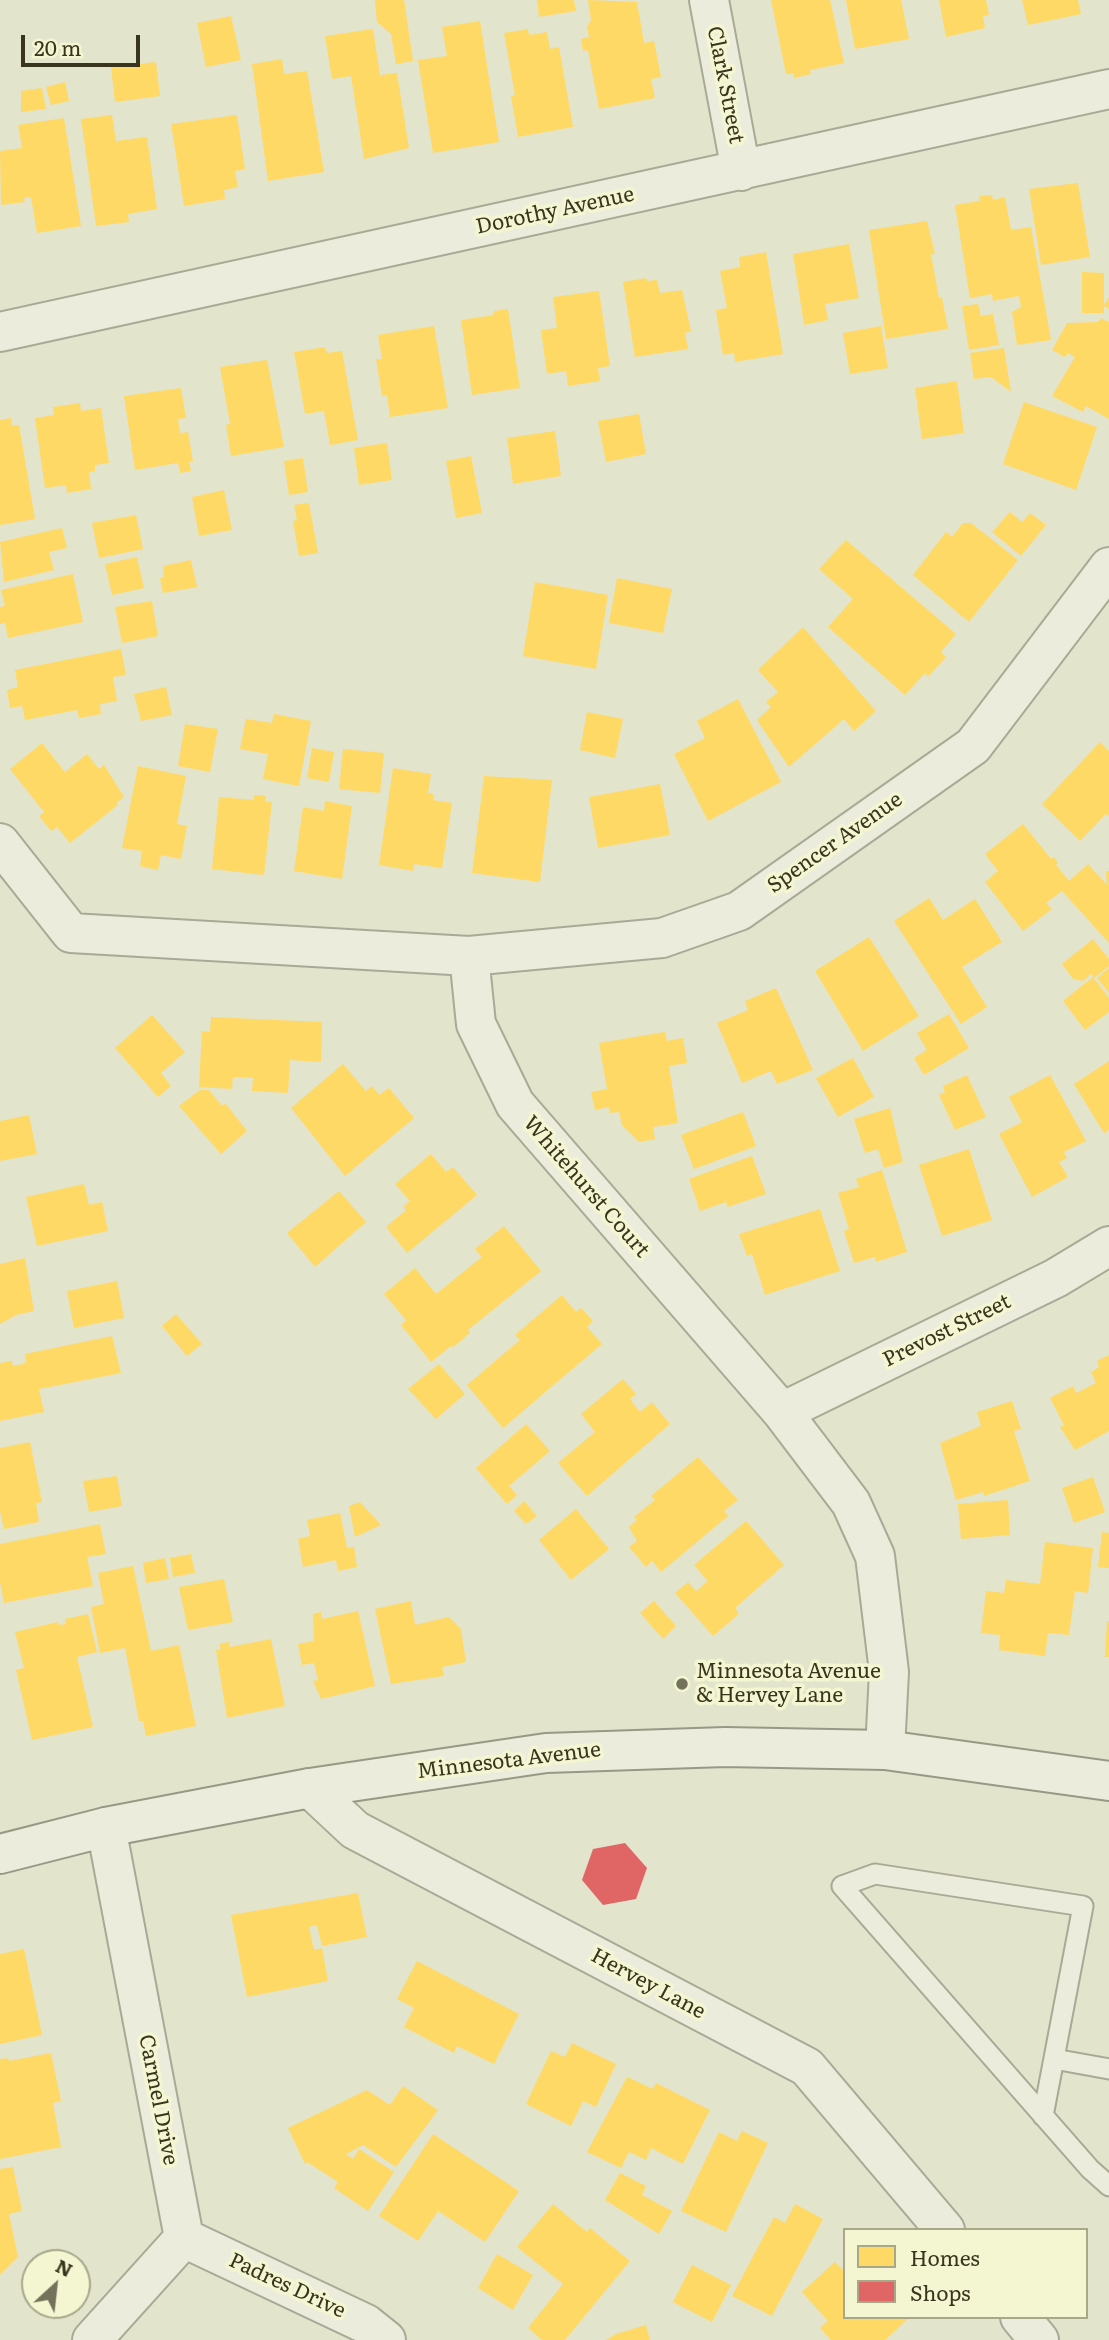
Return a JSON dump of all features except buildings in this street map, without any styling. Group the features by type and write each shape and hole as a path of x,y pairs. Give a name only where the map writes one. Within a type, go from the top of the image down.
{"street":[{"name":"Clark Street","path":"709,0 741,171"},
{"name":"Dorothy Avenue","path":"0,332 1109,89"},
{"name":"Spencer Avenue","path":"469,956 662,938 739,911 973,746 1109,567"},
{"path":"0,843 71,933 469,956"},
{"name":"Whitehurst Court","path":"469,956 476,1024 515,1104 782,1412 851,1503 875,1556 889,1672 885,1750"},
{"name":"Prevost Street","path":"782,1412 1056,1279 1109,1246"},
{"name":"Minnesota Avenue","path":"0,1854 106,1827 310,1788 546,1753 698,1747 885,1750 1109,1781"},
{"name":"Hervey Lane","path":"310,1788 355,1830 807,2067 944,2228"},
{"name":"Carmel Drive","path":"106,1827 184,2238"},
{"path":"92,2340 184,2238"},
{"name":"Padres Drive","path":"184,2238 366,2324 386,2340"},
{"path":"1022,2319 1039,2340"}],"lane":[{"path":"1043,2116 1083,1906 875,1874 842,1886 1043,2116 1090,2169 1109,2186"},
{"path":"1054,2059 1109,2069"}],"place":[{"name":"Minnesota Avenue & Hervey Lane","path":"682,1684"}]}
